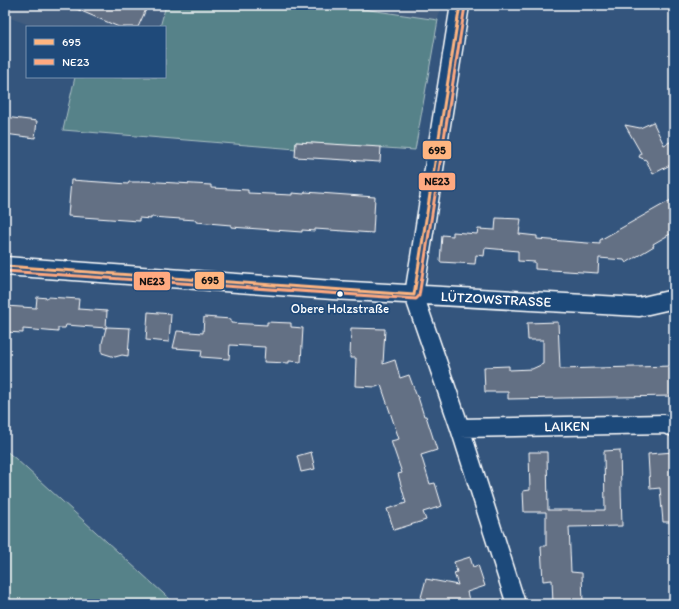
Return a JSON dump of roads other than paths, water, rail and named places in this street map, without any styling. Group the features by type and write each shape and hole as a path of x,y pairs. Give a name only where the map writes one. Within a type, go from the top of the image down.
{"street":[{"path":"460,5 414,295 460,428 516,604"},
{"name":"LÜTZOWSTRASSE","path":"5,266 414,295 639,307 674,299"},
{"name":"LAIKEN","path":"460,428 664,424 674,427"}],"place":[{"name":"Obere Holzstraße","path":"340,294"}]}
